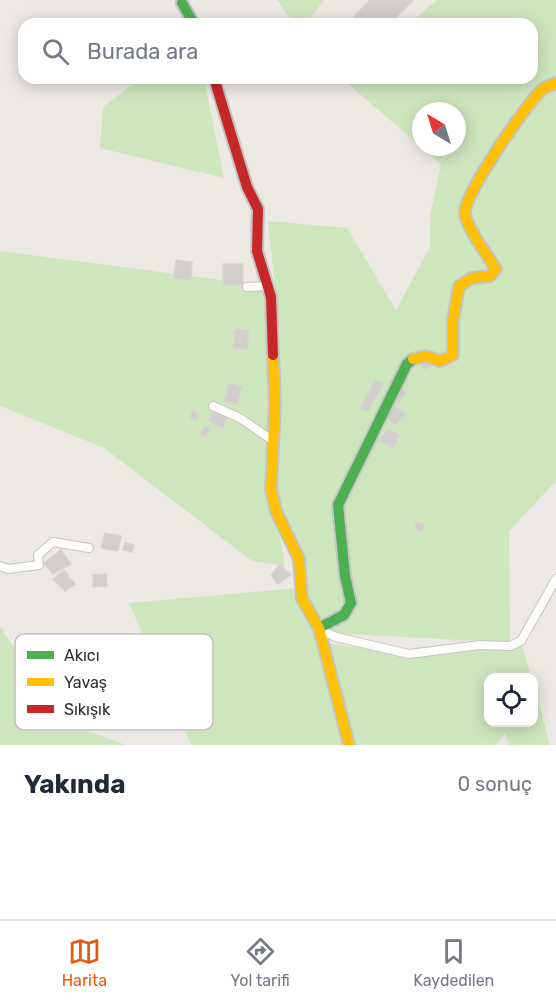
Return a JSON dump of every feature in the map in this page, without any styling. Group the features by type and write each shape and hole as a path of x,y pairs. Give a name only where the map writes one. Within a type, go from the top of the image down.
{"street":[{"path":"182,1 192,18"},
{"path":"319,629 344,615 351,603 345,576 338,505 385,405 407,364 416,358 426,356 440,361 453,355 453,320 459,286 472,278 490,276 496,269 465,214 467,199 492,158 543,89 556,83"},
{"path":"216,84 247,187 258,210 257,251 273,310 275,372 271,489 276,511 299,559 302,599 319,629 349,745"},
{"path":"247,287 268,286"},
{"path":"213,406 240,418 272,440"},
{"path":"0,566 8,569 39,565 38,555 53,542 89,548"},
{"path":"319,629 336,638 409,654 480,645 510,646 521,641 556,579"}],"green space":[{"path":"277,0 324,0 310,18 290,18"},
{"path":"437,0 556,0 556,481 509,531 510,641 521,641 530,673 484,673 484,727 538,727 538,702 550,745 509,745 505,733 497,745 191,745 184,730 213,730 213,634 143,634 129,603 300,588 275,505 285,566 252,561 104,448 0,406 0,251 268,286 271,489 280,335 268,221 347,228 396,310 430,247 430,217 441,164 432,156 466,156 466,102 412,102 412,139 349,84 538,84 538,18 416,18","holes":["303,591 330,633 495,642 402,653 323,643 326,671"]},
{"path":"133,84 205,84 224,178 100,148 103,107"},
{"path":"0,626 15,649 15,730 85,730 126,745 0,745"}],"building":[{"path":"370,0 414,0 395,18 356,18 354,16"},
{"path":"176,260 192,262 191,280 174,278"},
{"path":"223,264 243,264 243,285 223,285"},
{"path":"235,329 249,330 247,349 233,348"},
{"path":"424,362 430,366 427,370 422,367"},
{"path":"375,380 384,384 367,411 360,408"},
{"path":"229,383 242,387 237,404 224,400"},
{"path":"401,389 406,392 399,403 394,399"},
{"path":"395,405 405,415 395,425 385,415"},
{"path":"215,409 229,416 223,428 208,421"},
{"path":"192,411 198,414 196,420 190,418"},
{"path":"205,426 210,429 205,437 200,434"},
{"path":"388,429 401,435 392,448 381,441 381,437"},
{"path":"416,523 424,524 422,531 415,529"},
{"path":"105,533 121,536 118,551 101,548"},
{"path":"125,543 134,545 132,552 123,550"},
{"path":"61,550 71,564 53,574 44,563"},
{"path":"280,564 291,575 278,584 271,575"},
{"path":"64,570 75,584 65,591 53,579"},
{"path":"106,574 107,586 93,587 93,575"}],"traffic: fast":[{"path":"182,3 191,18"},
{"path":"319,628 344,615 351,603 345,576 338,505 407,364 413,359"}],"traffic: slow":[{"path":"413,359 426,356 440,361 453,355 453,320 459,286 472,278 490,276 496,269 469,226 465,213 467,203 498,148 524,111 543,89 556,83"},
{"path":"273,355 275,404 271,489 276,511 299,559 302,599 319,628 349,745"}],"traffic: jam":[{"path":"216,84 247,187 258,209 257,251 271,297 273,355"}]}
